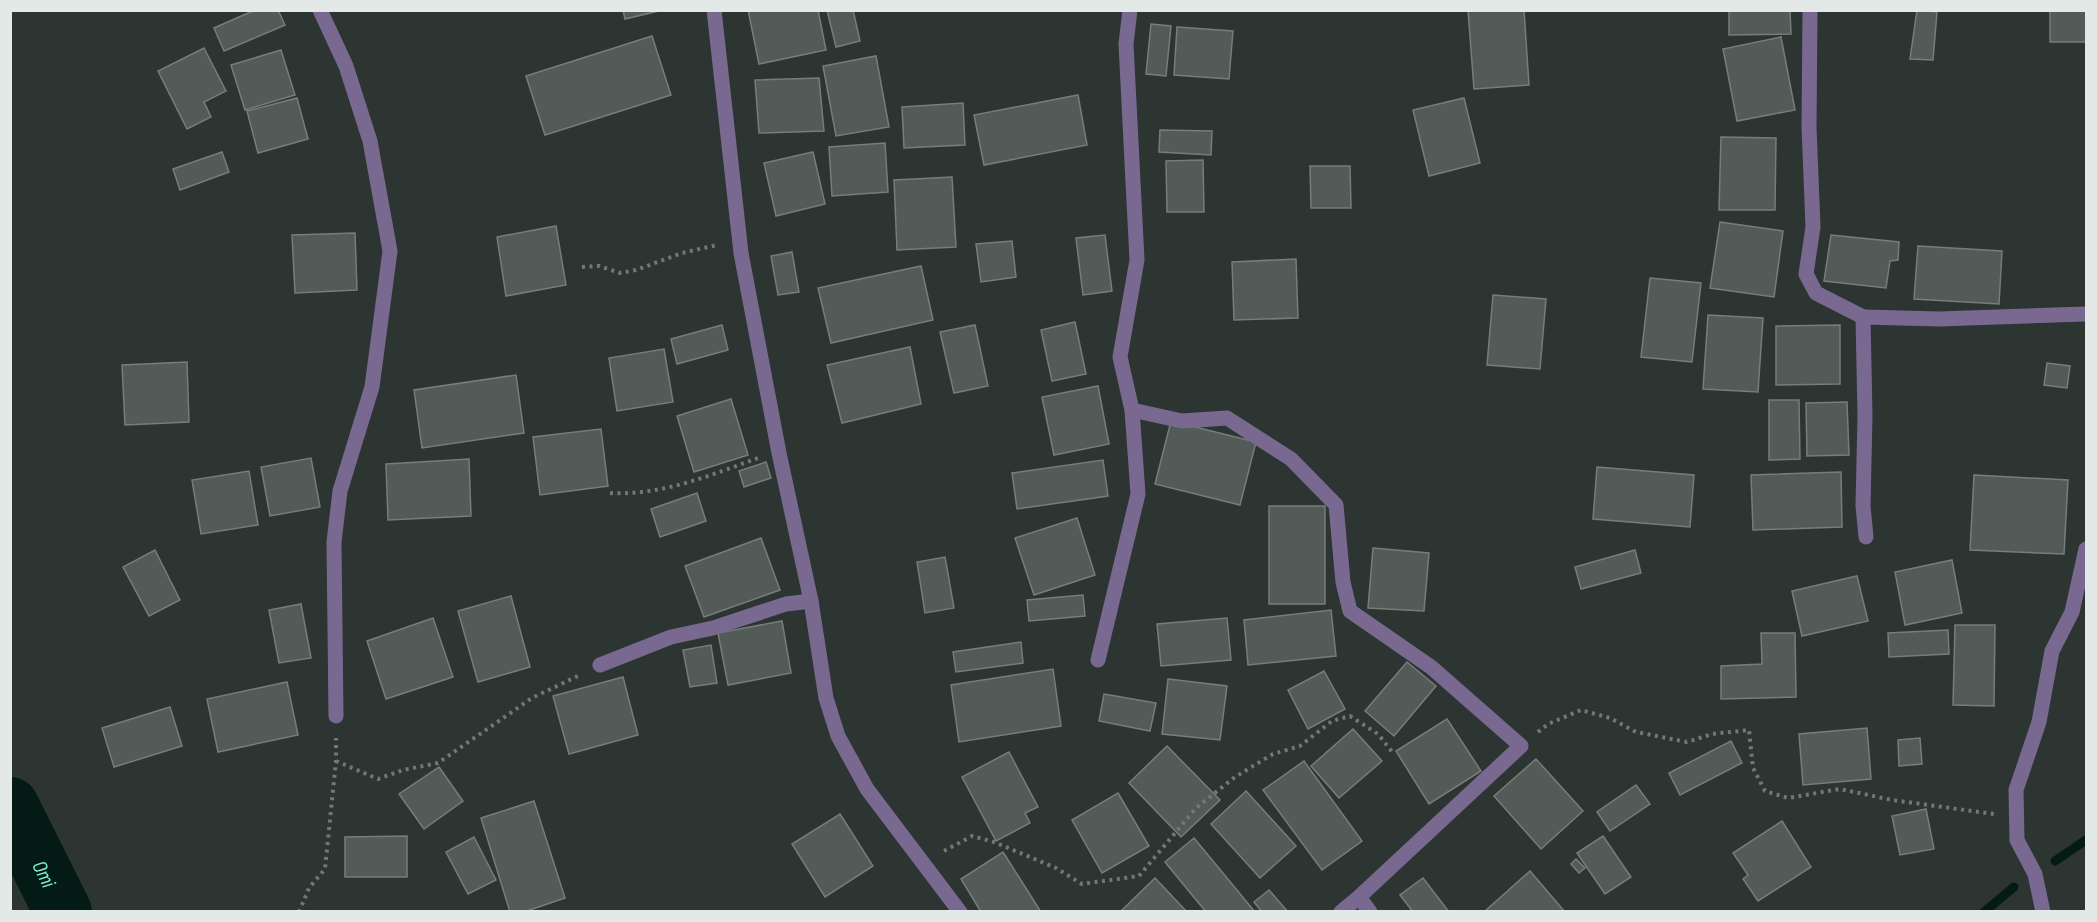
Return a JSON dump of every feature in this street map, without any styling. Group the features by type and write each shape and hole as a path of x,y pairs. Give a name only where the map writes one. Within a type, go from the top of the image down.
{"street":[{"path":"320,10 346,66 370,141 390,251 372,387 340,491 334,542 336,716"},
{"path":"714,10 741,253 779,453 811,601 826,698 838,736 867,789 960,912"},
{"path":"1098,660 1138,494 1132,410 1120,357 1137,260 1126,44 1130,10"},
{"path":"1810,10 1809,127 1813,227 1806,274 1816,293 1863,317 1939,319 2086,314"},
{"path":"1863,317 1865,416 1863,506 1866,537"},
{"path":"1132,410 1182,421 1227,418 1291,459 1336,505 1343,582 1350,611 1431,667 1521,746 1341,912"},
{"path":"2043,912 2035,874 2017,840 2016,790 2039,722 2052,651 2072,612 2086,549"},
{"path":"600,664 671,637 712,628 786,604 811,601"},
{"path":"1359,897 1370,912"}],"path":[{"path":"582,267 599,266 620,273 636,270 682,253 725,243 739,233"},
{"path":"610,493 647,491 699,480 760,457 779,453"},
{"path":"336,761 378,778 438,763 532,698 600,664"},
{"path":"1521,746 1548,724 1581,710 1610,718 1636,732 1686,741 1712,734 1749,730 1753,768 1765,791 1788,798 1840,789 1892,800 2016,817"},
{"path":"299,912 309,888 326,869 336,761 336,716"},
{"path":"923,863 972,836 994,842 1056,868 1082,884 1139,876 1196,808 1235,777 1272,754 1300,746 1332,721 1350,716 1378,734 1393,753"}],"building":[{"path":"255,10 278,10 285,25 224,51 214,28"},
{"path":"623,10 663,10 625,19"},
{"path":"748,10 818,10 826,50 759,64"},
{"path":"827,10 853,10 860,41 836,47"},
{"path":"1468,10 1524,10 1529,85 1474,89"},
{"path":"1729,10 1790,10 1791,34 1729,35"},
{"path":"1917,10 1937,12 1933,60 1910,59"},
{"path":"2050,10 2086,10 2086,42 2050,42"},
{"path":"1151,24 1171,26 1166,76 1146,74"},
{"path":"1177,27 1233,31 1229,79 1174,75"},
{"path":"652,36 671,95 545,135 526,76"},
{"path":"1781,37 1795,110 1737,121 1723,49"},
{"path":"204,48 226,91 204,102 211,117 187,129 158,71"},
{"path":"281,50 295,95 245,110 231,65"},
{"path":"876,56 889,127 836,136 823,66"},
{"path":"819,78 824,131 759,133 755,80"},
{"path":"1078,95 1087,145 984,165 974,115"},
{"path":"297,98 308,139 258,153 247,111"},
{"path":"1464,98 1480,163 1429,176 1413,110"},
{"path":"963,103 965,145 904,148 902,107"},
{"path":"1160,130 1212,131 1211,155 1159,152"},
{"path":"1721,137 1776,138 1775,210 1719,210"},
{"path":"885,143 888,192 832,196 829,147"},
{"path":"222,152 229,172 180,190 173,169"},
{"path":"813,152 825,204 776,216 764,163"},
{"path":"1203,160 1204,212 1167,212 1166,161"},
{"path":"1310,166 1350,166 1351,208 1311,208"},
{"path":"952,177 956,247 897,250 894,180"},
{"path":"1720,222 1783,231 1774,297 1710,288"},
{"path":"556,226 566,285 506,296 497,237"},
{"path":"355,233 357,290 295,293 292,235"},
{"path":"1105,235 1112,291 1083,295 1076,238"},
{"path":"1831,235 1899,242 1898,260 1890,261 1886,288 1824,281"},
{"path":"1012,241 1016,277 981,282 976,244"},
{"path":"1918,246 2002,251 1999,304 1914,299"},
{"path":"792,252 799,292 778,295 771,256"},
{"path":"1296,259 1298,318 1234,320 1232,262"},
{"path":"921,266 933,320 831,343 818,288"},
{"path":"1650,278 1701,283 1692,362 1641,357"},
{"path":"1493,295 1546,299 1540,369 1487,365"},
{"path":"1708,315 1763,318 1758,392 1703,389"},
{"path":"1075,322 1086,374 1052,381 1041,330"},
{"path":"722,325 728,350 677,364 671,339"},
{"path":"975,325 988,386 954,393 940,332"},
{"path":"1840,325 1840,384 1776,385 1776,326"},
{"path":"910,347 921,404 842,423 827,365"},
{"path":"664,349 673,402 617,411 609,358"},
{"path":"187,362 189,422 125,425 122,365"},
{"path":"2047,363 2070,366 2067,388 2044,385"},
{"path":"516,375 524,433 422,448 414,390"},
{"path":"1098,386 1109,444 1054,455 1042,397"},
{"path":"731,399 748,455 694,472 677,416"},
{"path":"1769,400 1799,400 1800,459 1769,460"},
{"path":"1847,402 1849,455 1807,456 1806,403"},
{"path":"1171,421 1256,442 1240,505 1155,484"},
{"path":"601,429 608,486 540,495 533,437"},
{"path":"311,458 320,507 270,516 261,467"},
{"path":"469,459 471,516 388,520 386,464"},
{"path":"1103,460 1108,496 1017,509 1012,473"},
{"path":"766,462 771,478 744,487 739,471"},
{"path":"1597,467 1694,475 1690,527 1593,519"},
{"path":"249,471 258,525 201,534 192,480"},
{"path":"1841,472 1842,527 1753,530 1751,475"},
{"path":"1974,475 2068,480 2064,554 1970,550"},
{"path":"697,493 706,521 660,537 651,509"},
{"path":"1269,506 1325,506 1325,604 1269,604"},
{"path":"1077,518 1095,575 1034,595 1015,538"},
{"path":"761,538 780,590 704,617 685,566"},
{"path":"1373,548 1429,553 1424,611 1368,608"},
{"path":"155,550 180,600 149,616 123,567"},
{"path":"1635,550 1641,573 1581,589 1575,567"},
{"path":"945,557 954,608 925,613 917,562"},
{"path":"1952,560 1962,613 1905,625 1895,572"},
{"path":"1857,576 1868,621 1802,636 1792,591"},
{"path":"1083,595 1085,616 1029,621 1027,600"},
{"path":"511,596 530,667 478,682 458,611"},
{"path":"301,604 311,658 279,663 269,610"},
{"path":"1331,610 1336,656 1248,665 1244,620"},
{"path":"433,618 453,677 386,699 367,641"},
{"path":"1227,618 1231,660 1161,666 1157,624"},
{"path":"782,621 791,673 728,685 718,633"},
{"path":"1955,625 1995,625 1994,706 1953,705"},
{"path":"1948,630 1949,654 1889,657 1888,633"},
{"path":"1761,633 1795,633 1796,697 1721,699 1721,666 1762,664"},
{"path":"1021,642 1023,663 956,672 953,652"},
{"path":"711,645 717,683 690,687 683,650"},
{"path":"1407,662 1436,686 1394,736 1365,711"},
{"path":"1053,669 1061,726 959,742 951,685"},
{"path":"1324,671 1345,709 1308,729 1288,690"},
{"path":"623,677 638,735 569,754 553,696"},
{"path":"1168,679 1227,686 1220,740 1162,734"},
{"path":"287,682 298,735 218,752 207,699"},
{"path":"1104,694 1156,703 1150,731 1099,721"},
{"path":"170,707 182,746 114,767 102,728"},
{"path":"1447,719 1481,771 1429,804 1396,751"},
{"path":"1867,728 1871,779 1803,785 1799,734"},
{"path":"1353,729 1382,761 1339,798 1311,766"},
{"path":"1920,738 1922,764 1899,766 1898,740"},
{"path":"1731,741 1742,763 1680,795 1669,773"},
{"path":"1167,746 1220,800 1181,837 1129,783"},
{"path":"1009,752 1038,807 1025,813 1030,823 996,841 962,777"},
{"path":"1536,759 1583,811 1541,849 1494,796"},
{"path":"1304,761 1362,841 1322,870 1263,790"},
{"path":"439,767 463,801 424,829 399,794"},
{"path":"1636,785 1650,804 1610,831 1597,812"},
{"path":"1246,791 1296,846 1260,878 1211,824"},
{"path":"1118,793 1149,846 1102,873 1072,820"},
{"path":"534,801 565,898 524,912 510,912 481,818"},
{"path":"1926,809 1934,849 1900,855 1892,816"},
{"path":"840,814 873,866 825,897 792,844"},
{"path":"1782,821 1811,867 1758,901 1743,879 1748,875 1733,853"},
{"path":"407,836 407,877 345,877 345,837"},
{"path":"1603,836 1631,877 1605,894 1577,853"},
{"path":"474,837 496,880 468,894 446,852"},
{"path":"1194,838 1255,912 1206,912 1165,862"},
{"path":"1003,852 1041,912 981,912 961,879"},
{"path":"1576,859 1585,868 1579,873 1571,864"},
{"path":"1530,871 1565,912 1484,912"},
{"path":"1155,878 1187,912 1120,912"},
{"path":"1423,878 1449,912 1413,912 1400,895"},
{"path":"1269,890 1288,912 1262,912 1254,902"}],"waterway":[{"name":"Omi","path":"10,806 63,912"},
{"path":"2055,861 2086,840"},
{"path":"1984,912 2014,887"}]}
